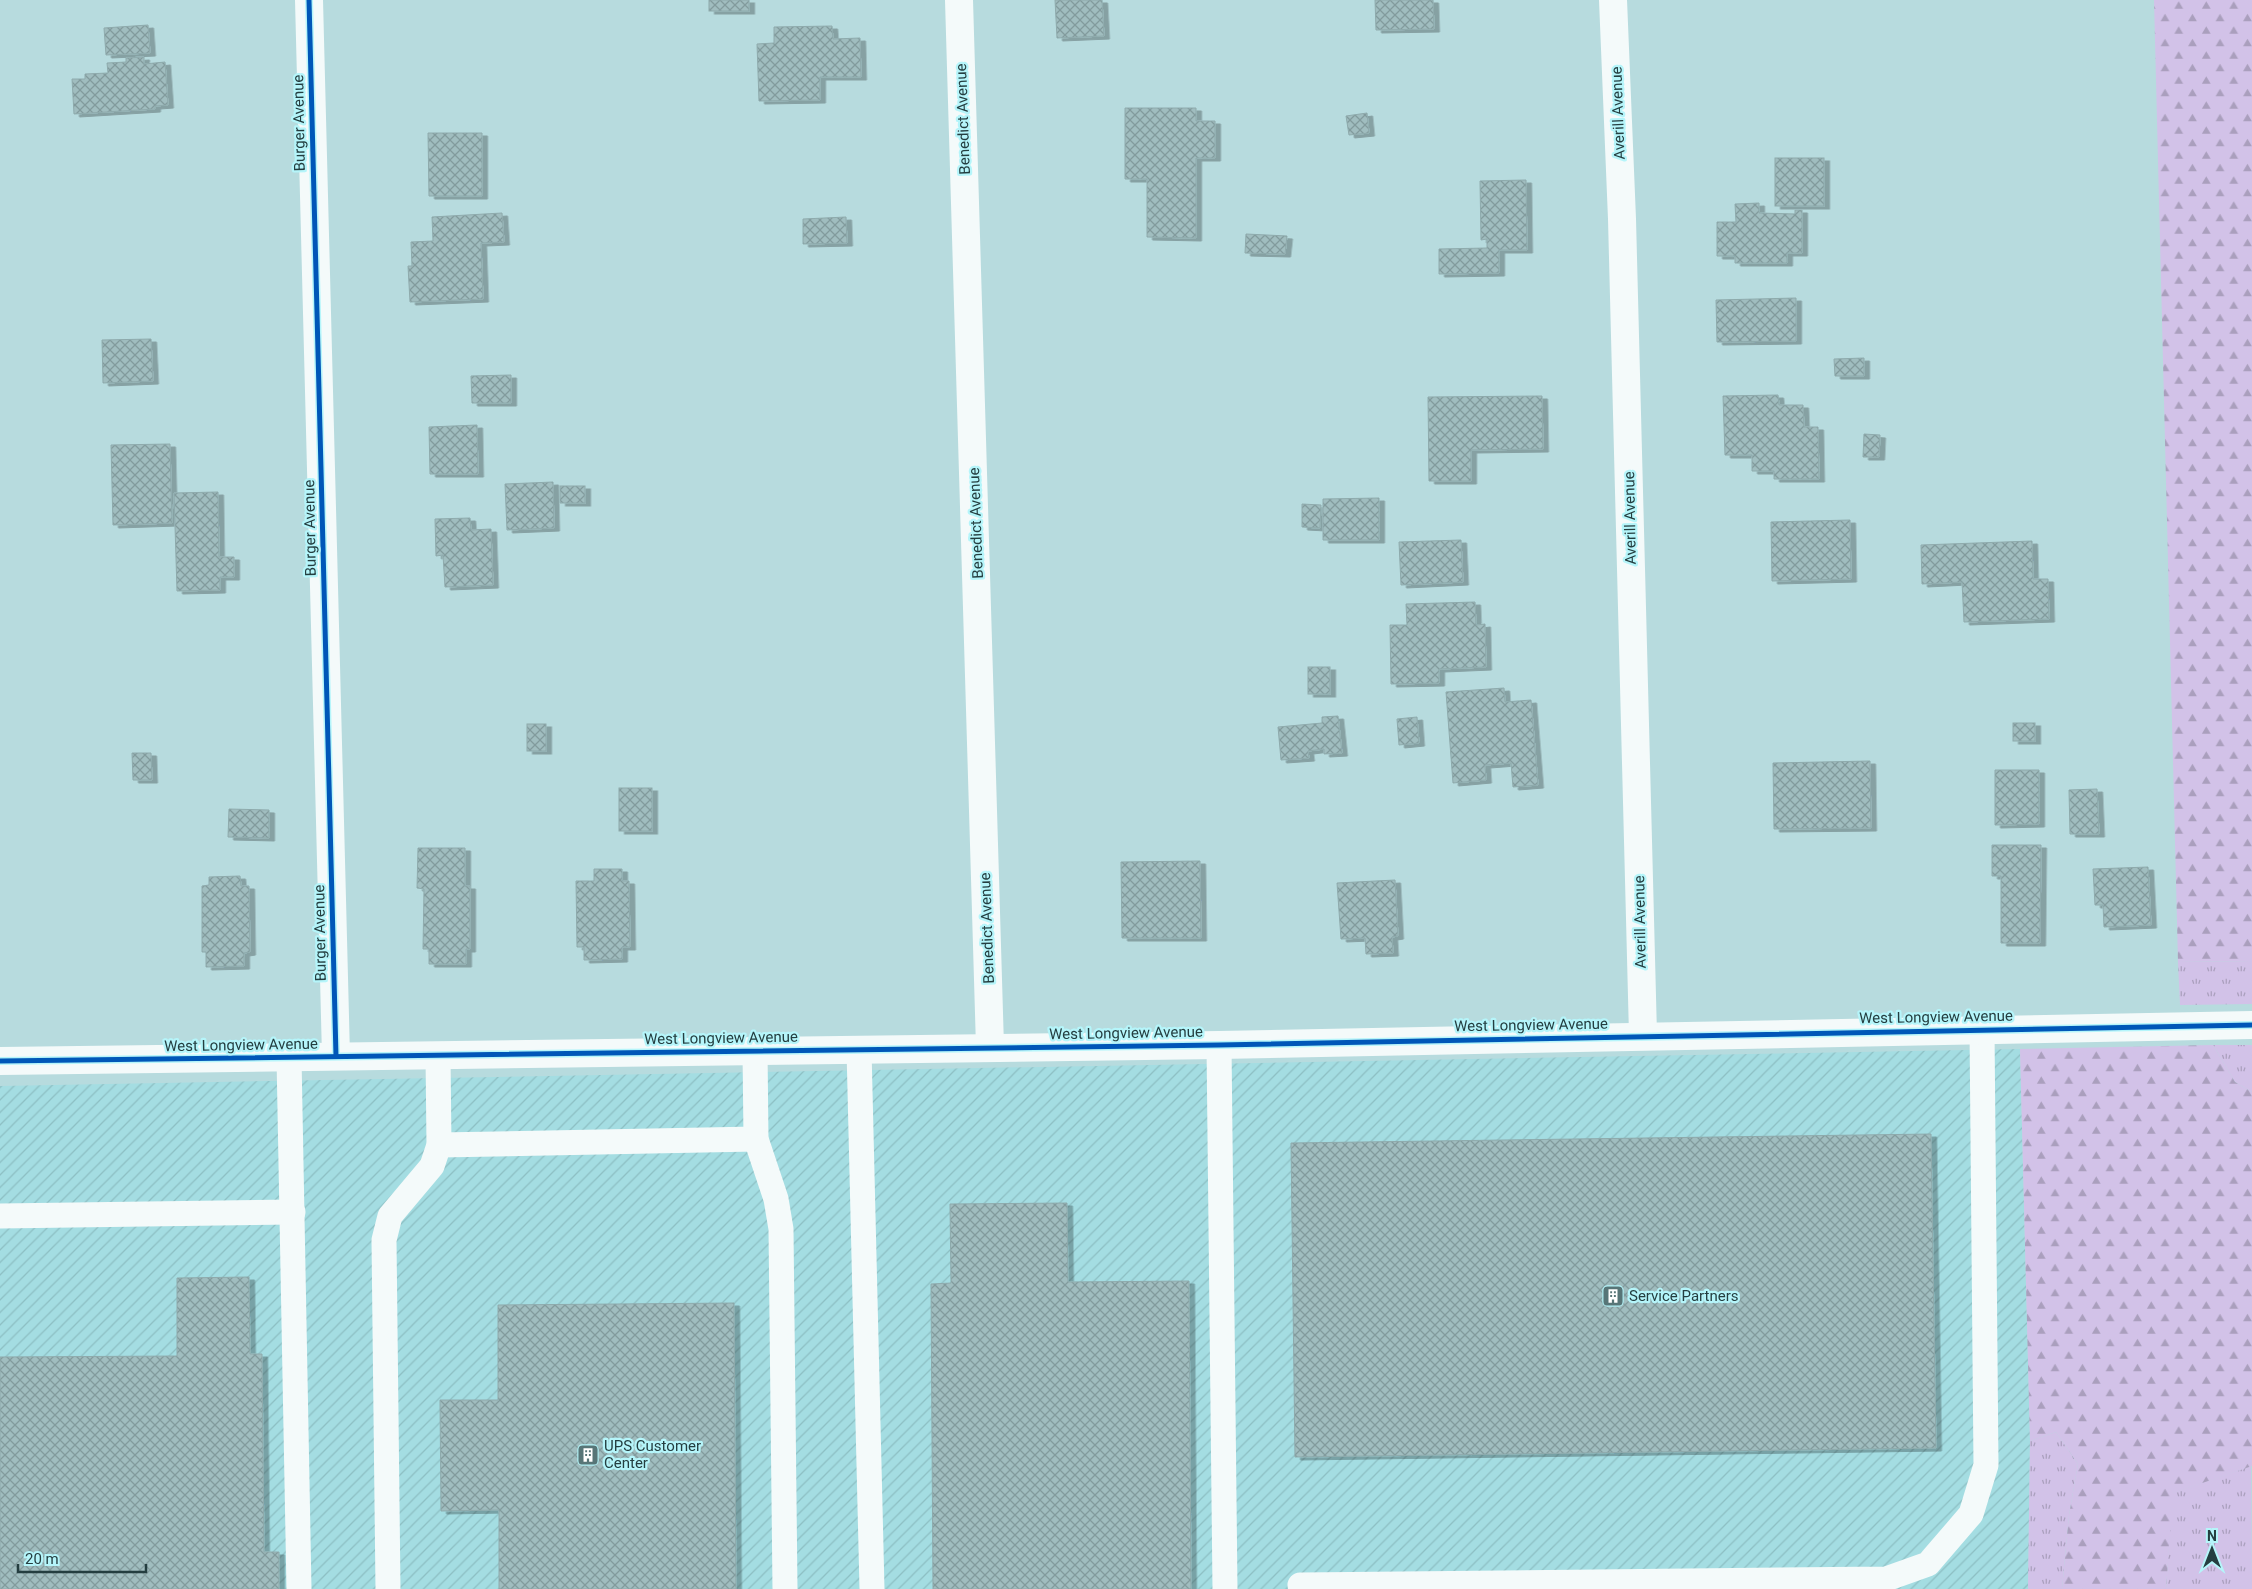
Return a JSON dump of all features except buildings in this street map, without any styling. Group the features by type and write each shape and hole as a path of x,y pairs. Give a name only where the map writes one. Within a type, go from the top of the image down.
{"street":[{"name":"Burger Avenue","path":"309,0 336,1056"},
{"name":"Benedict Avenue","path":"959,0 990,1047"},
{"name":"Averill Avenue","path":"1613,0 1622,219 1643,1035"},
{"name":"West Longview Avenue","path":"0,1061 1219,1045 1643,1035 2252,1025"}],"lane":[{"path":"1300,1585 1886,1579 1928,1564 1971,1514 1986,1465 1982,1029"},
{"path":"1219,1045 1226,1589"},
{"path":"860,1049 872,1589"},
{"path":"755,1050 756,1139 776,1199 781,1229 786,1589"},
{"path":"388,1589 384,1240 390,1216 432,1166 439,1146 438,1054"},
{"path":"289,1057 299,1589"},
{"path":"439,1146 756,1139"},
{"path":"0,1216 293,1212"}],"shaded area":[{"path":"2020,1049 2030,1441 2028,1589 0,1589 0,1086"}],"green space":[{"path":"2154,0 2252,0 2252,961 2178,962"},
{"path":"2252,961 2252,1004 2180,1005 2178,962"},
{"path":"2213,1045 2252,1045 2252,1092 2235,1082"},
{"path":"2213,1045 2235,1082 2252,1092 2252,1466 2173,1493 2166,1589 2062,1589 2069,1515 2078,1464 2056,1432 2030,1441 2020,1049"},
{"path":"2056,1432 2078,1464 2069,1515 2062,1589 2028,1589 2030,1441"},
{"path":"2251,1466 2252,1589 2166,1589 2172,1493"}],"cycle path":[{"path":"309,0 336,1056"},
{"path":"0,1061 1219,1045 2252,1025"}],"place":[{"name":"Service Partners","path":"1613,1296"},
{"name":"UPS Customer Center","path":"588,1455"}]}
